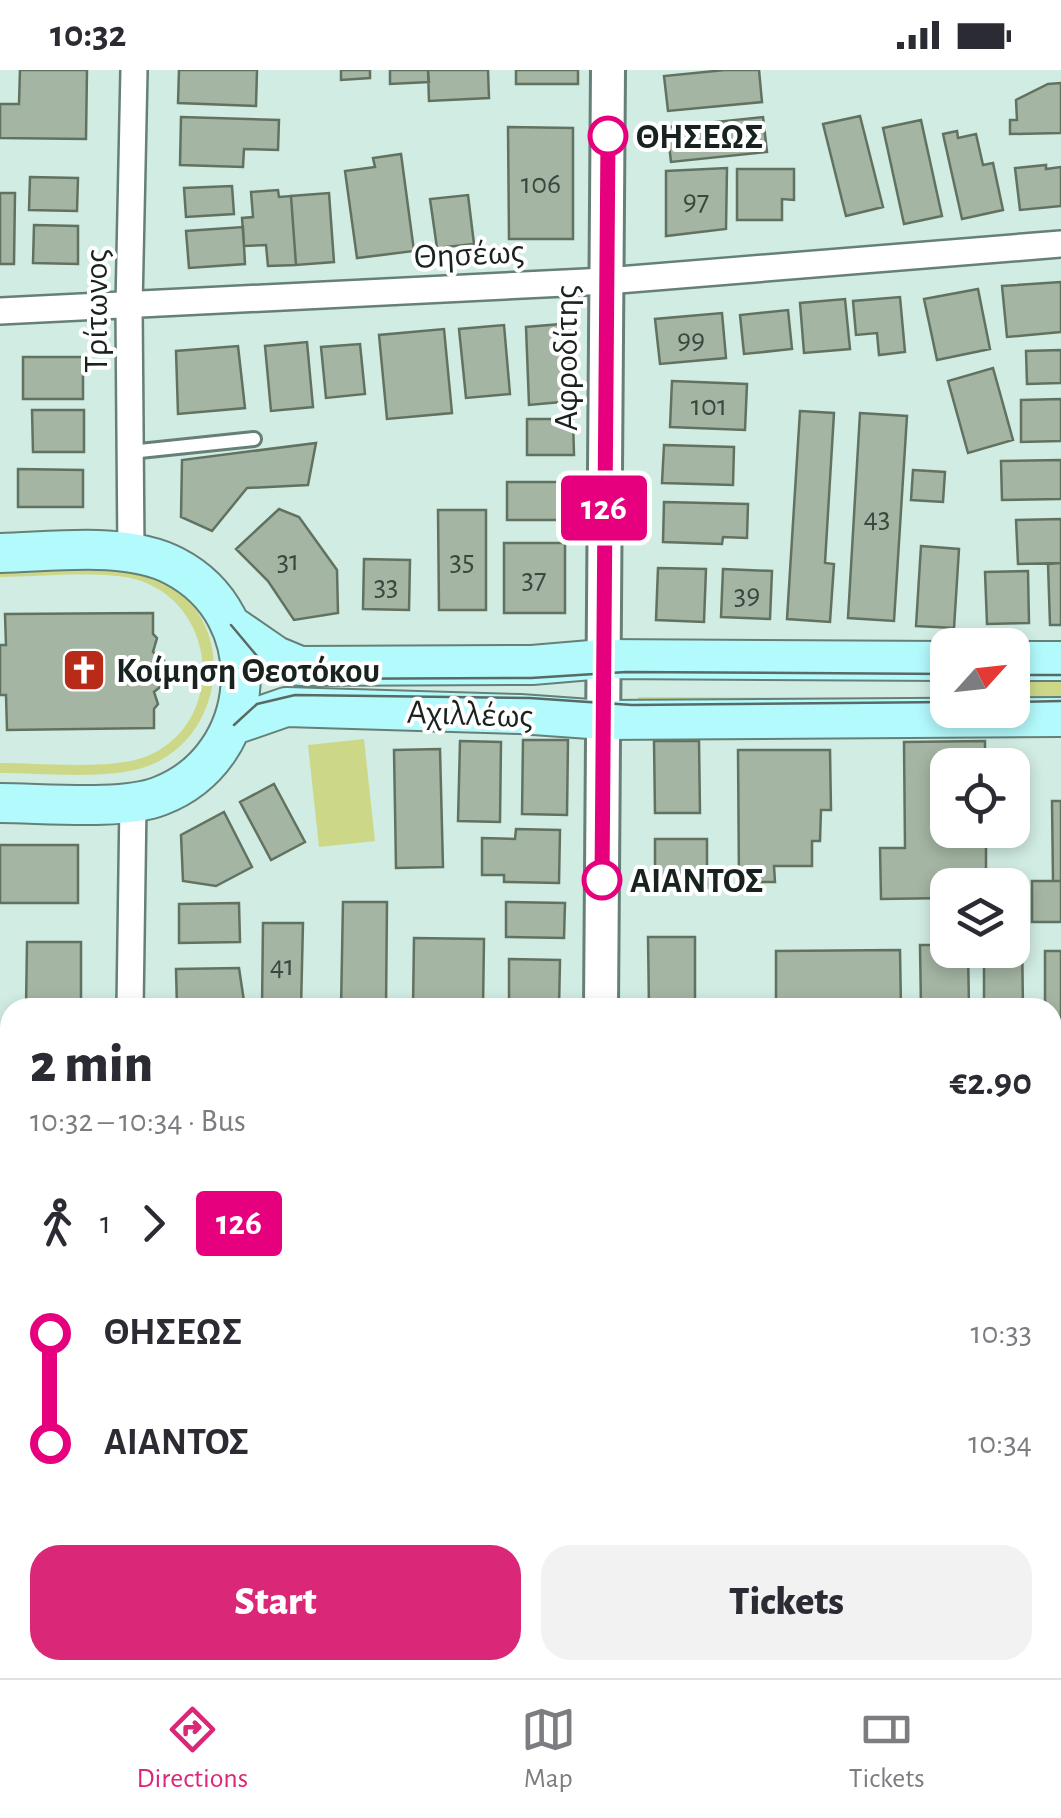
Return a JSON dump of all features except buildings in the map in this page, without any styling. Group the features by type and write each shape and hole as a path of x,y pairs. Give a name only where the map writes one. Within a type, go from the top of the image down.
{"main road":[{"path":"0,553 132,552 159,559 192,577 220,607 231,625 242,666 234,725 223,746 196,777 157,798 134,803 0,803"},
{"name":"Αχιλλέως","path":"231,625 276,656 300,666 532,665 603,659 930,661"},
{"path":"1030,661 1061,661"},
{"name":"Αχιλλέως","path":"234,725 286,707 604,720 1061,716"}],"street":[{"name":"Τρίτωνος","path":"132,552 129,306 134,70"},
{"name":"Αφροδίτης","path":"600,998 608,70"},
{"name":"Θησέως","path":"0,311 606,281 1061,244"},
{"path":"130,998 134,803"}],"lane":[{"path":"130,452 254,439"}],"green space":[{"path":"124,567 171,587 185,597 201,618 211,642 214,668 211,693 202,717 188,738 169,755 145,767 94,775 0,773 0,763 94,765 145,757 171,741 190,720 200,694 203,666 198,639 185,614 165,594 138,580 108,575 0,577 0,568"},
{"path":"1030,669 1061,669 1061,707 1030,707"},
{"path":"638,697 930,698 930,708 638,709"},
{"path":"364,739 375,841 319,847 308,745"}],"tram line":[{"path":"231,625 262,662 296,679 531,678 626,672 930,674"},
{"path":"1030,675 1061,675"},
{"path":"234,725 257,704 295,695 530,698 632,705 930,702"},
{"path":"1030,702 1061,701"}],"bus line":[{"name":"126","path":"602,880 608,136"}],"place":[{"name":"ΘΗΣΕΩΣ","path":"608,136"},
{"name":"Κοίμηση Θεοτόκου","path":"84,670"},
{"name":"ΑΙΑΝΤΟΣ","path":"602,880"}]}
